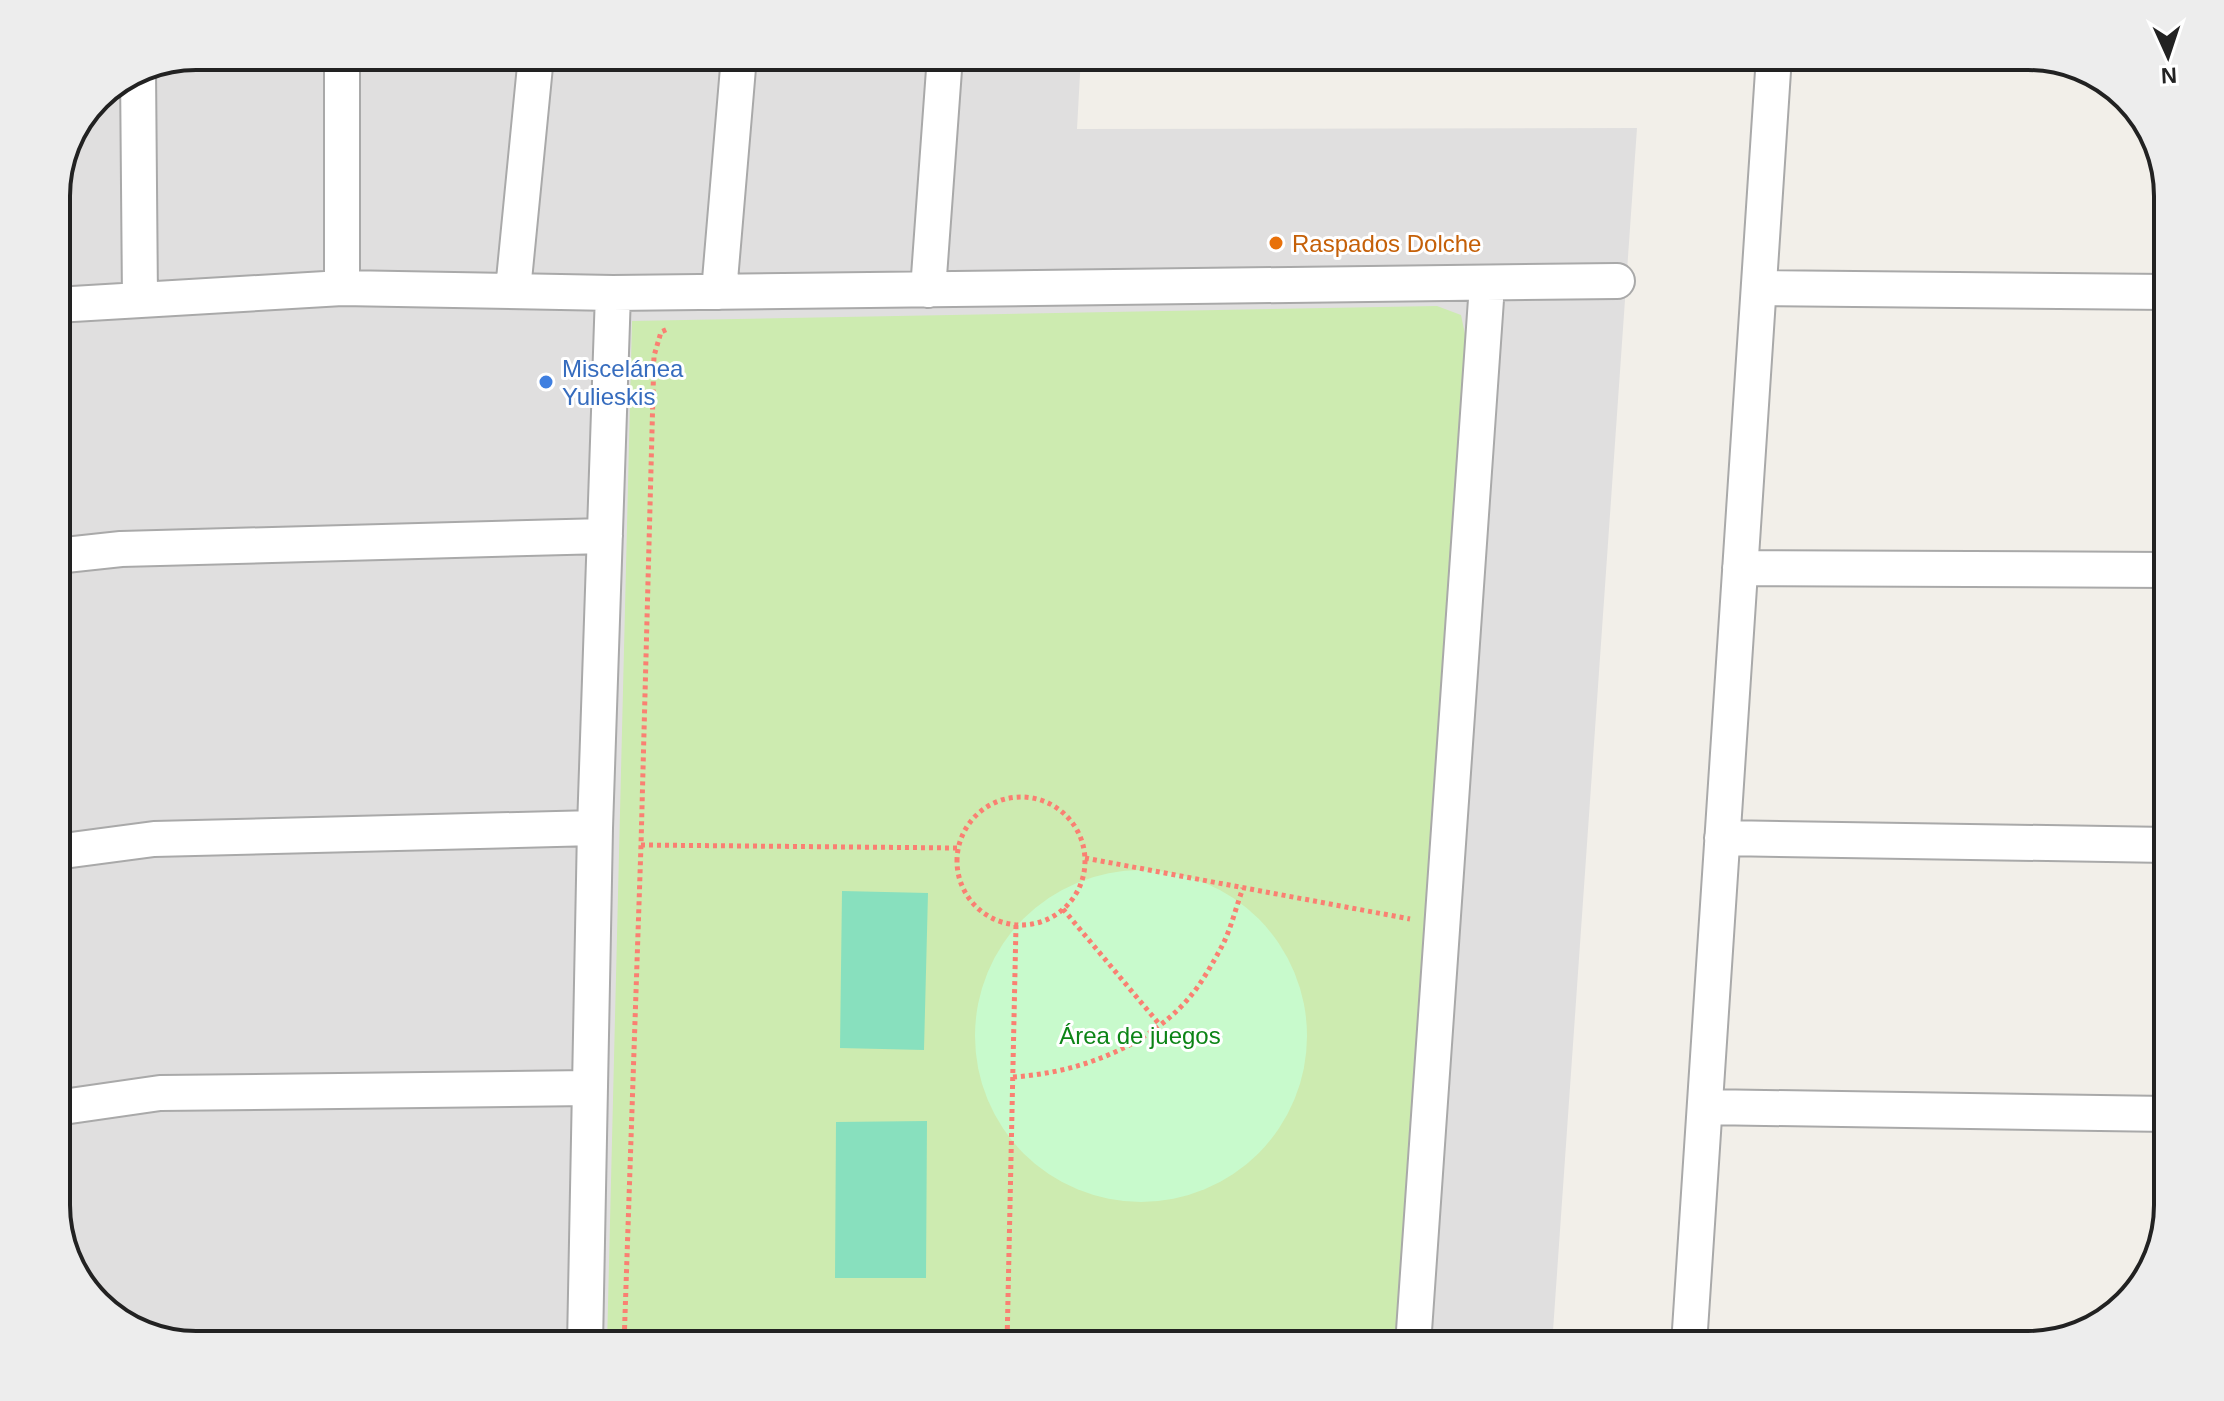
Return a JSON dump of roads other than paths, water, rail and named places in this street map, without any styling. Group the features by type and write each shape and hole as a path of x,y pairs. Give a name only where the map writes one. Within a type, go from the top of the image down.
{"street":[{"path":"342,70 342,288"},
{"path":"513,290 535,70"},
{"path":"719,292 738,70"},
{"path":"928,290 944,70"},
{"path":"1690,1331 1773,70"},
{"path":"138,85 140,300"},
{"path":"70,304 342,288 613,293 1487,285 1617,281"},
{"path":"1414,1331 1487,285"},
{"path":"1759,288 2154,292"},
{"path":"585,1331 595,828 613,293"},
{"path":"70,554 121,549 605,536"},
{"path":"1740,568 2154,570"},
{"path":"70,850 154,839 595,828"},
{"path":"1722,838 2154,845"},
{"path":"70,1106 160,1093 589,1088"},
{"path":"1705,1107 2154,1114"}],"place":[{"name":"Raspados Dolche","path":"1276,243"},
{"name":"Miscelánea Yulieskis","path":"546,382"}],"park label":[{"name":"Área de juegos","path":"1140,1035"}]}
